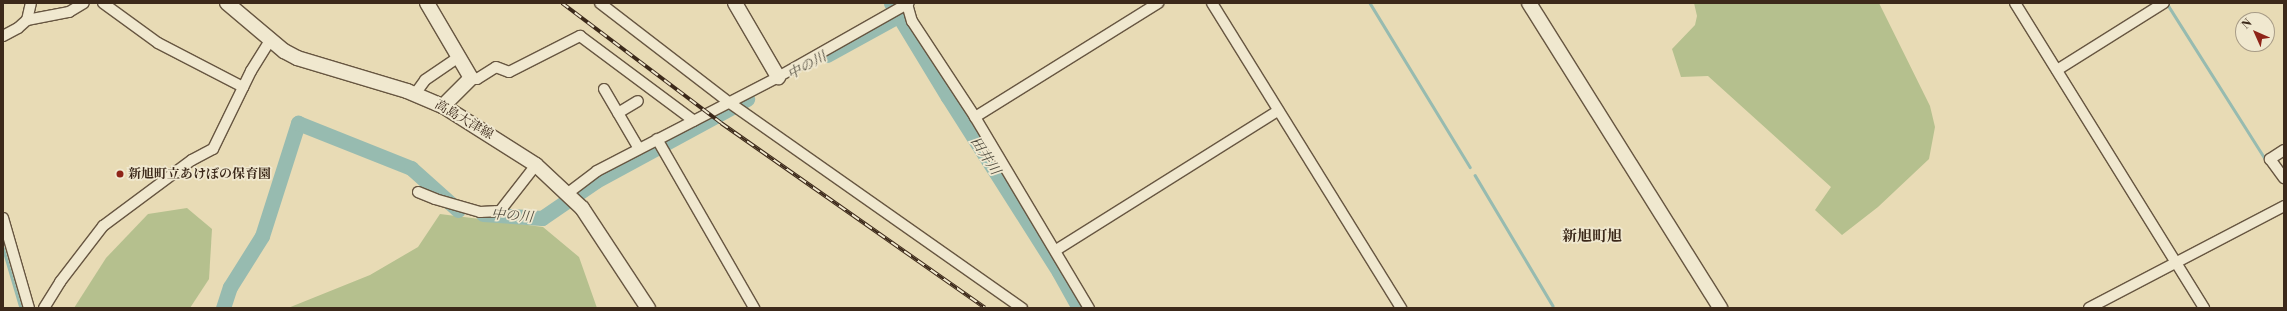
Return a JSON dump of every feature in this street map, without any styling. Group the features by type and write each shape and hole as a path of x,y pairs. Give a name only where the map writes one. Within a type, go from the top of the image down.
{"street":[{"path":"27,20 31,3"},
{"path":"3,36 18,28 27,20 69,12 84,3"},
{"path":"104,3 158,43 243,87"},
{"name":"高島大津線","path":"227,3 270,41 297,58 415,94 443,106 536,165 571,195 648,308"},
{"path":"427,3 460,56 471,78"},
{"path":"600,3 730,103 1022,308"},
{"path":"735,3 778,77"},
{"path":"571,195 597,171 730,103 908,3 912,21 975,117 1056,250 1089,308"},
{"path":"975,117 1158,3"},
{"path":"1212,3 1401,308"},
{"path":"1529,3 1720,308"},
{"path":"2015,3 2204,308"},
{"path":"2057,70 2164,3"},
{"path":"471,78 477,79 496,68 509,72 580,36 694,121"},
{"path":"44,308 60,282 103,226 192,160 213,149 243,87 270,41"},
{"path":"415,94 425,80 460,56"},
{"path":"443,106 471,78"},
{"path":"604,89 639,149"},
{"path":"618,113 638,101"},
{"path":"1056,250 1278,111"},
{"path":"657,139 754,308"},
{"path":"2284,150 2270,159 2284,178"},
{"path":"418,192 435,200 480,212 500,211 536,165"},
{"path":"2089,308 2176,264 2284,206"},
{"path":"3,218 29,308"}],"green space":[{"path":"1694,3 1879,3 1930,106 1935,127 1929,159 1878,207 1842,235 1815,210 1831,187 1708,76 1681,77 1672,49 1695,25 1697,16"},
{"path":"187,208 212,229 209,279 190,308 74,308 106,258 148,214"},
{"path":"440,214 543,227 579,257 597,308 288,308 370,275 418,247"}],"waterway":[{"name":"田井川","path":"891,3 948,97 1059,272 1079,308"},
{"path":"1370,3 1470,167"},
{"path":"2168,5 2266,160"},
{"name":"中の川","path":"827,55 898,16"},
{"name":"中の川","path":"483,214 542,218 596,181 747,99"},
{"name":"中の川","path":"223,308 230,287 262,236 298,123 411,168 458,210"},
{"path":"1475,175 1553,306"},
{"path":"3,247 21,308"}],"railway":[{"path":"562,3 721,123 985,308"}],"place":[{"name":"新旭町立あけぼの保育園","path":"120,174"}],"district":[{"name":"新旭町旭","path":"1592,237"}]}
